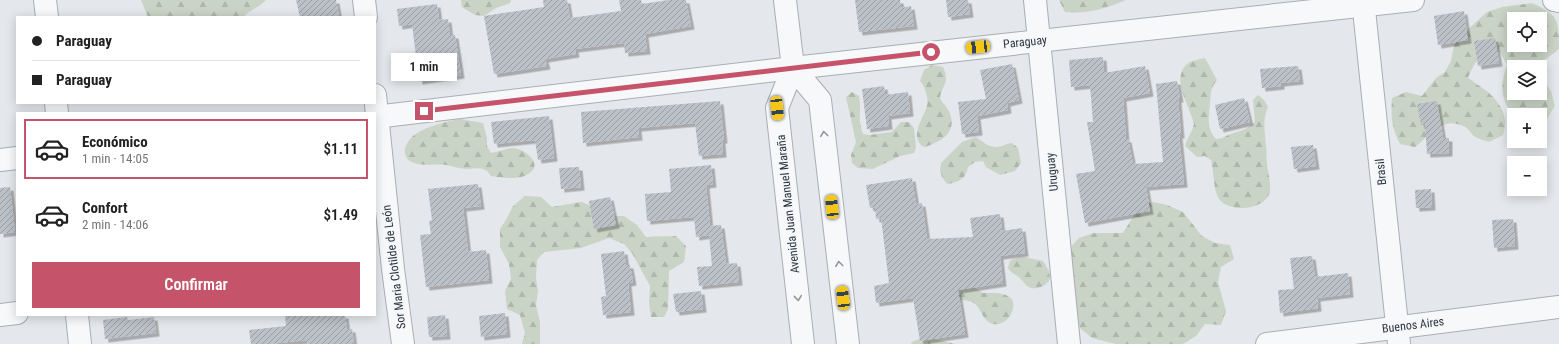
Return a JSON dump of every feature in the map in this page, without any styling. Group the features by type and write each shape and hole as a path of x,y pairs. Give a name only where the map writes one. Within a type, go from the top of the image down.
{"street":[{"path":"45,0 47,16"},
{"path":"364,0 366,16"},
{"name":"Avenida Juan Manuel Maraña","path":"785,0 793,68 777,108 803,344"},
{"name":"Uruguay","path":"1035,0 1069,344"},
{"name":"Paraguay","path":"376,117 1363,2 1413,0"},
{"path":"1554,0 1559,1"},
{"name":"Brasil","path":"1363,2 1397,336"},
{"path":"793,68 820,100 848,344"},
{"name":"Sor Maria Clotilde de León","path":"376,117 384,270 402,344"},
{"path":"0,160 16,158"},
{"name":"Buenos Aires","path":"1267,344 1397,336 1559,307"},
{"path":"0,315 16,313"},
{"path":"76,316 80,344"}],"green space":[{"path":"141,0 266,0 244,16 148,16"},
{"path":"461,0 511,0 510,3 496,8 484,16 475,15 462,7"},
{"path":"1059,0 1126,0 1096,10 1065,12"},
{"path":"1532,3 1548,11 1552,15 1556,20 1559,31 1559,49 1545,60 1507,60 1507,65 1500,52 1483,57 1476,62 1468,78 1491,95 1500,106 1505,122 1503,135 1489,142 1479,139 1465,127 1455,124 1448,124 1442,125 1436,129 1415,147 1400,144 1392,121 1392,98 1406,92 1422,96 1436,78 1445,72 1451,61 1454,45 1464,33 1487,12 1502,7"},
{"path":"1205,58 1217,80 1211,91 1209,118 1209,126 1216,139 1243,130 1255,122 1253,100 1258,95 1264,100 1268,107 1264,126 1270,191 1267,198 1262,203 1255,206 1238,208 1224,203 1219,199 1216,191 1211,160 1205,156 1197,157 1185,146 1194,124 1182,91 1181,75 1184,68 1190,62"},
{"path":"932,65 943,67 945,72 946,80 940,97 950,114 952,123 949,132 942,139 936,143 924,147 919,143 917,138 918,127 927,106 927,96 920,81 924,70"},
{"path":"1507,65 1507,100 1547,100 1547,86 1551,91 1555,106 1547,119 1547,108 1508,108 1504,98 1502,85"},
{"path":"852,92 859,96 860,123 863,134 869,135 892,132 901,122 909,122 914,128 916,148 914,153 900,156 873,169 858,168 852,163 851,155 856,142 846,97"},
{"path":"460,119 483,123 487,138 487,146 491,153 513,148 528,154 534,162 535,166 533,170 525,176 510,178 491,176 483,169 464,169 446,165 416,164 407,158 405,148 410,139 420,131"},
{"path":"976,137 986,144 994,147 1012,143 1018,148 1021,163 1015,171 1000,175 986,167 983,161 975,162 968,167 964,177 947,184 942,177 940,170 941,163 962,142"},
{"path":"525,196 541,197 552,207 581,202 595,207 609,216 624,216 637,225 646,237 676,236 686,246 684,262 669,271 668,309 664,317 651,317 649,302 650,286 632,253 624,244 609,238 581,248 544,252 537,260 536,278 538,291 536,305 540,322 540,344 522,344 525,333 520,315 507,309 505,291 511,279 509,264 500,247 500,229 513,206"},
{"path":"1153,202 1167,205 1183,212 1202,236 1215,243 1230,245 1234,259 1221,267 1218,282 1226,311 1221,325 1205,324 1196,336 1183,344 1116,344 1092,338 1080,328 1076,313 1068,250 1079,238 1094,233 1123,233 1138,206"},
{"path":"1024,257 1043,261 1049,271 1050,279 1046,284 1039,288 1029,287 1009,270 1008,268 1010,261"},
{"path":"957,273 971,274 976,288 983,293 998,293 1006,295 1012,299 1012,312 1008,318 998,324 990,323 975,304 956,299"},
{"path":"919,339 934,339 955,344 911,344"}],"building":[{"path":"296,0 336,0 339,16 300,16"},
{"path":"543,0 567,0 570,18 621,11 619,0 641,0 642,4 669,0 686,0 691,26 645,34 647,51 625,53 624,43 575,49 576,54 545,59 547,66 494,74 484,16 544,7"},
{"path":"855,0 900,0 901,8 911,6 914,26 859,32"},
{"path":"946,0 968,0 970,14 948,17"},
{"path":"437,4 439,20 448,19 450,35 455,35 461,75 419,81 412,24 399,26 397,9"},
{"path":"1464,11 1468,40 1438,45 1434,16"},
{"path":"1495,38 1499,63 1478,66 1474,41"},
{"path":"1103,57 1104,73 1145,66 1150,93 1123,98 1126,139 1128,139 1133,164 1163,162 1156,84 1177,81 1180,99 1178,99 1181,135 1179,135 1184,184 1146,187 1150,211 1085,223 1076,174 1095,171 1087,122 1093,122 1090,85 1071,87 1069,60"},
{"path":"1012,64 1019,100 1007,103 1008,110 977,116 979,132 962,134 958,102 986,99 980,70"},
{"path":"1298,66 1300,81 1281,83 1281,86 1262,88 1260,69"},
{"path":"884,86 885,95 908,92 910,113 888,116 889,126 867,129 862,89"},
{"path":"1244,98 1250,122 1220,129 1215,105"},
{"path":"720,101 724,140 722,140 723,154 699,156 695,123 638,128 639,137 583,143 581,112"},
{"path":"1437,101 1443,138 1449,138 1449,153 1427,154 1425,125 1421,125 1417,104"},
{"path":"549,116 554,158 538,160 535,140 494,144 491,122"},
{"path":"1313,145 1316,166 1294,169 1291,147"},
{"path":"711,165 713,184 706,185 710,226 721,225 726,264 737,263 739,282 699,286 697,267 712,266 709,235 696,237 694,217 647,221 645,194 671,192 669,169"},
{"path":"579,167 581,187 561,189 559,168"},
{"path":"912,178 916,204 922,203 927,239 973,237 970,218 1000,214 1002,231 1022,228 1025,253 1000,256 1003,283 958,290 965,334 920,341 913,298 876,303 874,286 889,283 881,218 876,219 875,207 870,208 866,185"},
{"path":"478,184 481,206 463,208 468,252 486,250 489,280 426,287 420,235 431,234 429,221 432,220 428,189"},
{"path":"10,187 15,232 0,234 0,188"},
{"path":"1431,189 1432,207 1416,208 1415,190"},
{"path":"610,197 616,225 594,229 589,201"},
{"path":"1513,219 1515,246 1494,248 1492,220"},
{"path":"624,251 626,265 630,265 633,282 628,283 631,312 603,315 601,297 606,296 601,254"},
{"path":"1312,256 1315,277 1348,273 1350,294 1317,298 1318,308 1280,313 1278,290 1294,289 1290,258"},
{"path":"701,291 703,309 676,312 673,294"},
{"path":"505,313 507,334 481,337 479,316"},
{"path":"445,315 447,336 429,337 427,317"},
{"path":"285,316 345,316 347,329 352,329 354,344 308,344 307,340 269,344 251,344 249,330 286,326"},
{"path":"127,317 128,320 154,317 156,333 105,339 103,320"}],"route":[{"path":"424,111 931,52"}]}
